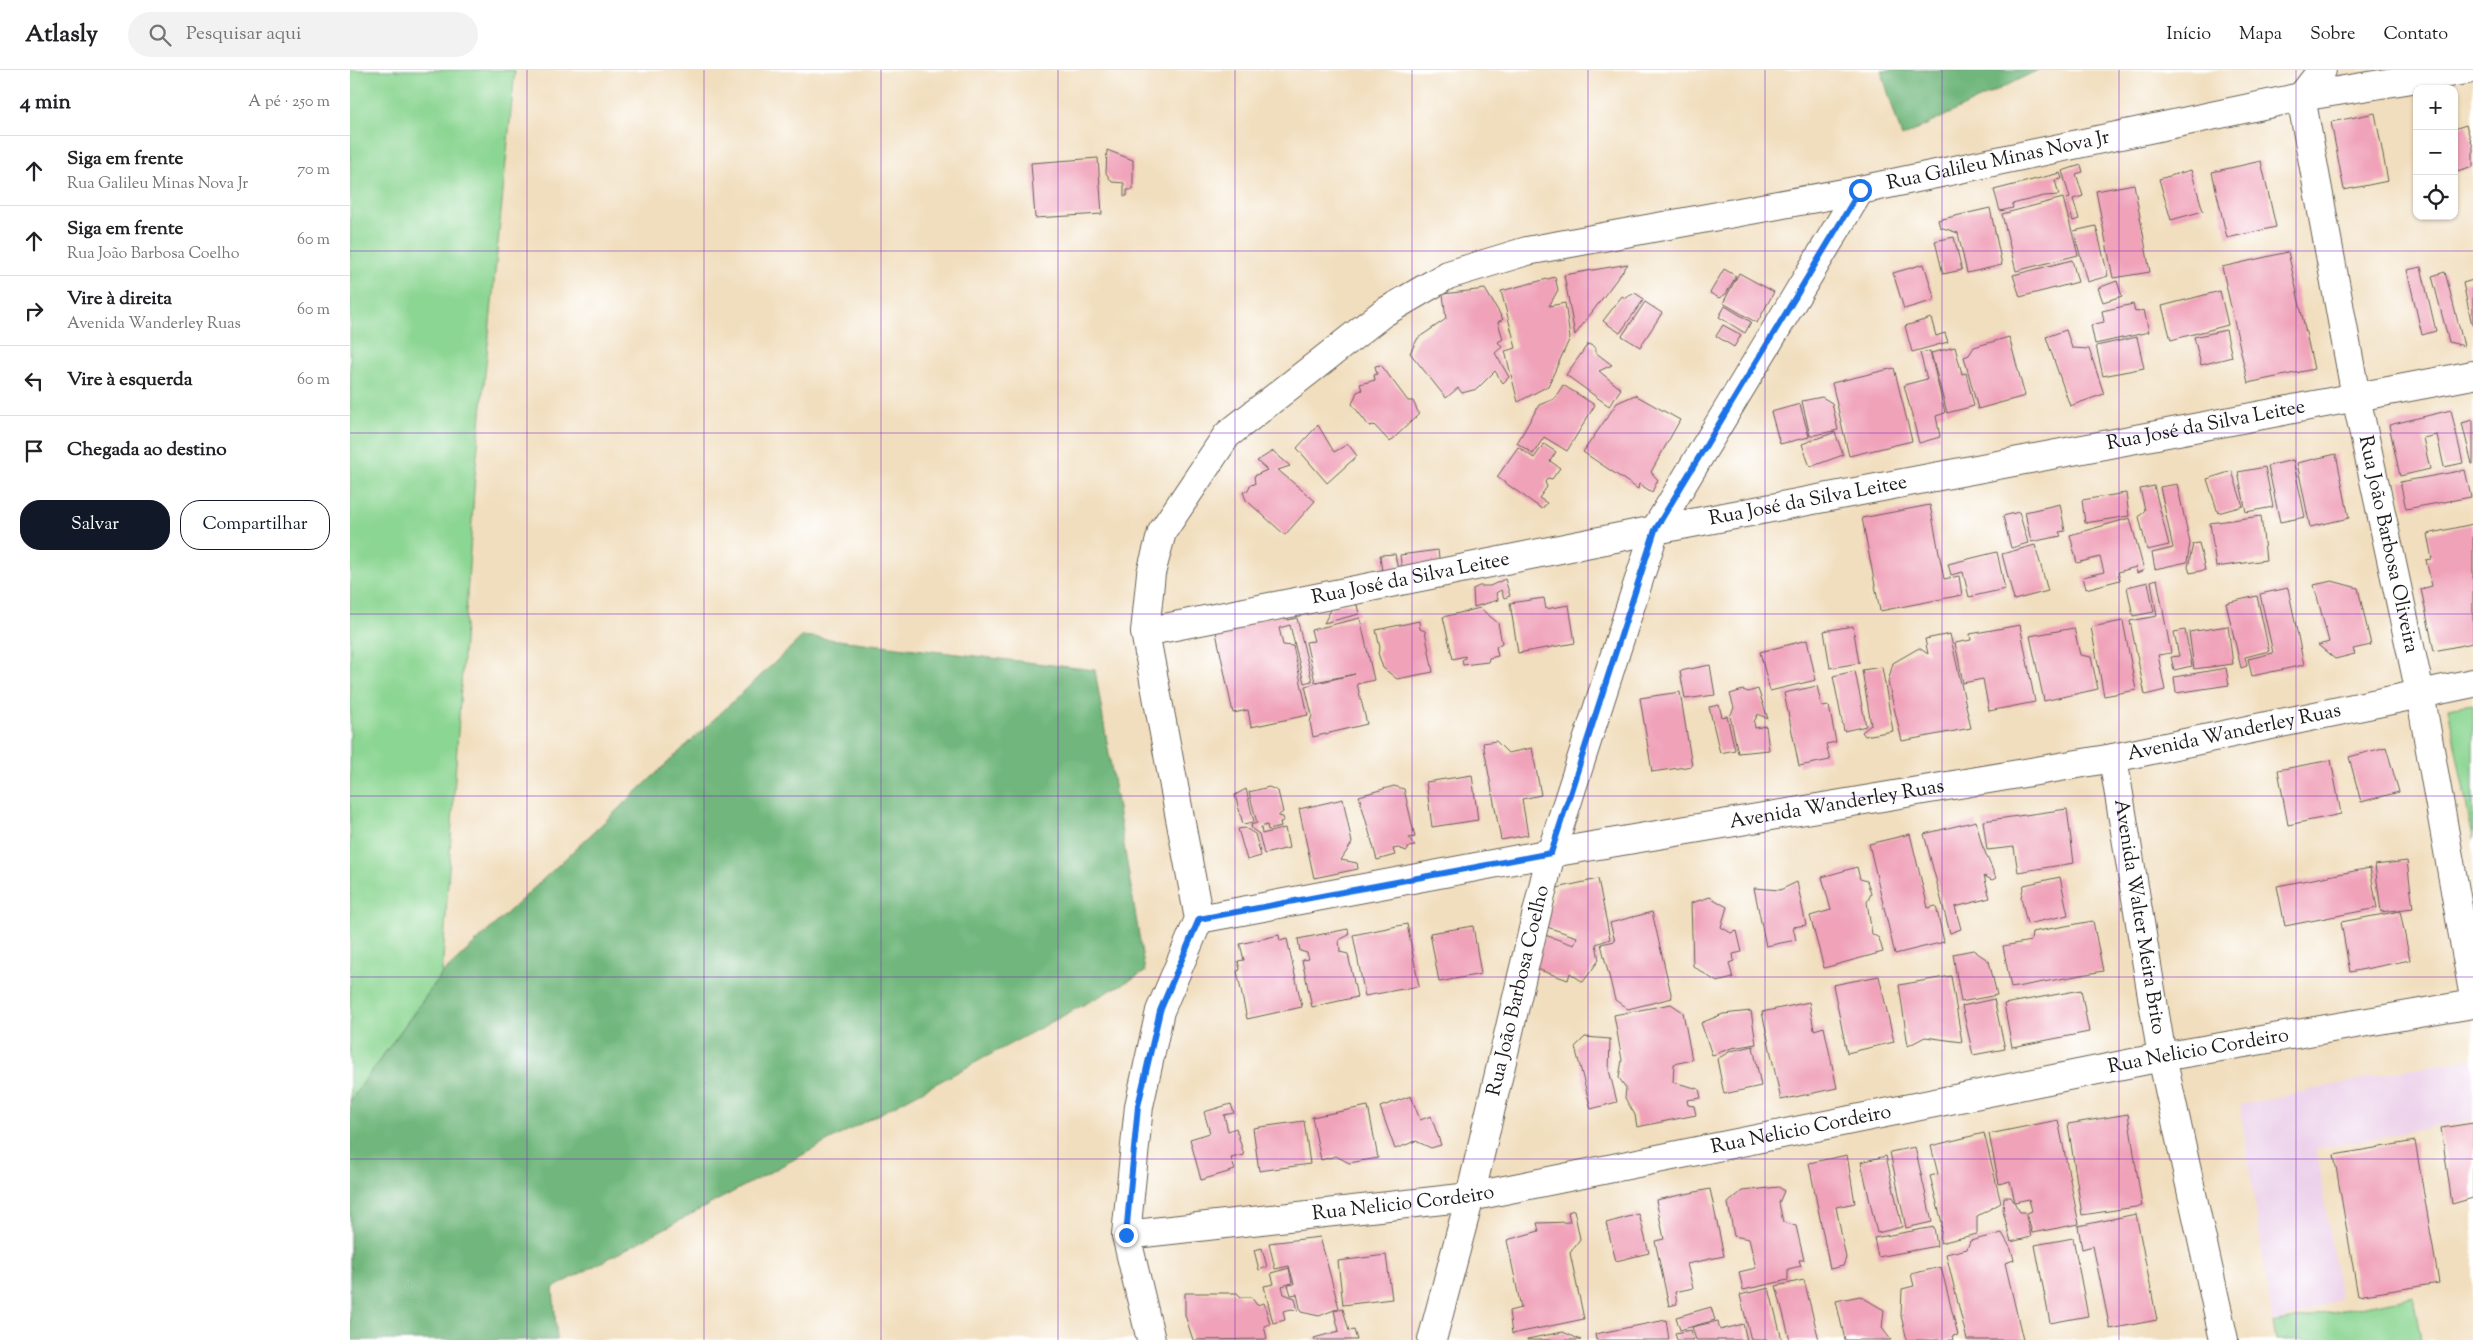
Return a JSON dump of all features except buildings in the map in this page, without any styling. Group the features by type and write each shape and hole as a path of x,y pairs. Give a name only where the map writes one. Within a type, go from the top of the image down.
{"street":[{"path":"2301,97 2322,70"},
{"name":"Rua Galileu Minas Nova Jr","path":"1655,530 1860,190 2301,97 2467,70"},
{"name":"Rua João Barbosa Oliveira","path":"2301,97 2356,397 2420,692 2473,992"},
{"path":"1151,1340 1126,1235 1138,1106 1160,1011 1199,919 1145,632 1151,573 1162,532 1227,435 1383,312 1448,275 1527,251 1860,190"},
{"name":"Rua José da Silva Leitee","path":"1145,632 1655,530 2473,374"},
{"name":"Rua João Barbosa Coelho","path":"1432,1340 1470,1197 1551,853 1655,530"},
{"name":"Avenida Wanderley Ruas","path":"1199,919 1551,853 2113,758 2420,692 2473,683"},
{"name":"Avenida Walter Meira Brito","path":"2113,758 2162,1057 2224,1340"},
{"name":"Rua Nelicio Cordeiro","path":"1126,1235 1470,1197 2162,1057 2473,1004"}],"shaded area":[{"path":"2473,1059 2473,1120 2316,1149 2340,1300 2273,1323 2240,1105 2408,1069"}],"green space":[{"path":"350,70 515,70 475,475 442,974 350,1101"},
{"path":"1881,70 2038,70 1902,137"},
{"path":"803,636 1095,670 1145,972 553,1288 557,1340 350,1340 350,1101 442,974"},
{"path":"2473,704 2473,839 2448,708"},
{"path":"2413,1297 2421,1340 2276,1340 2273,1323"}],"route":[{"path":"1126,1235 1138,1106 1160,1011 1199,919 1551,853 1655,530 1860,190"}]}
